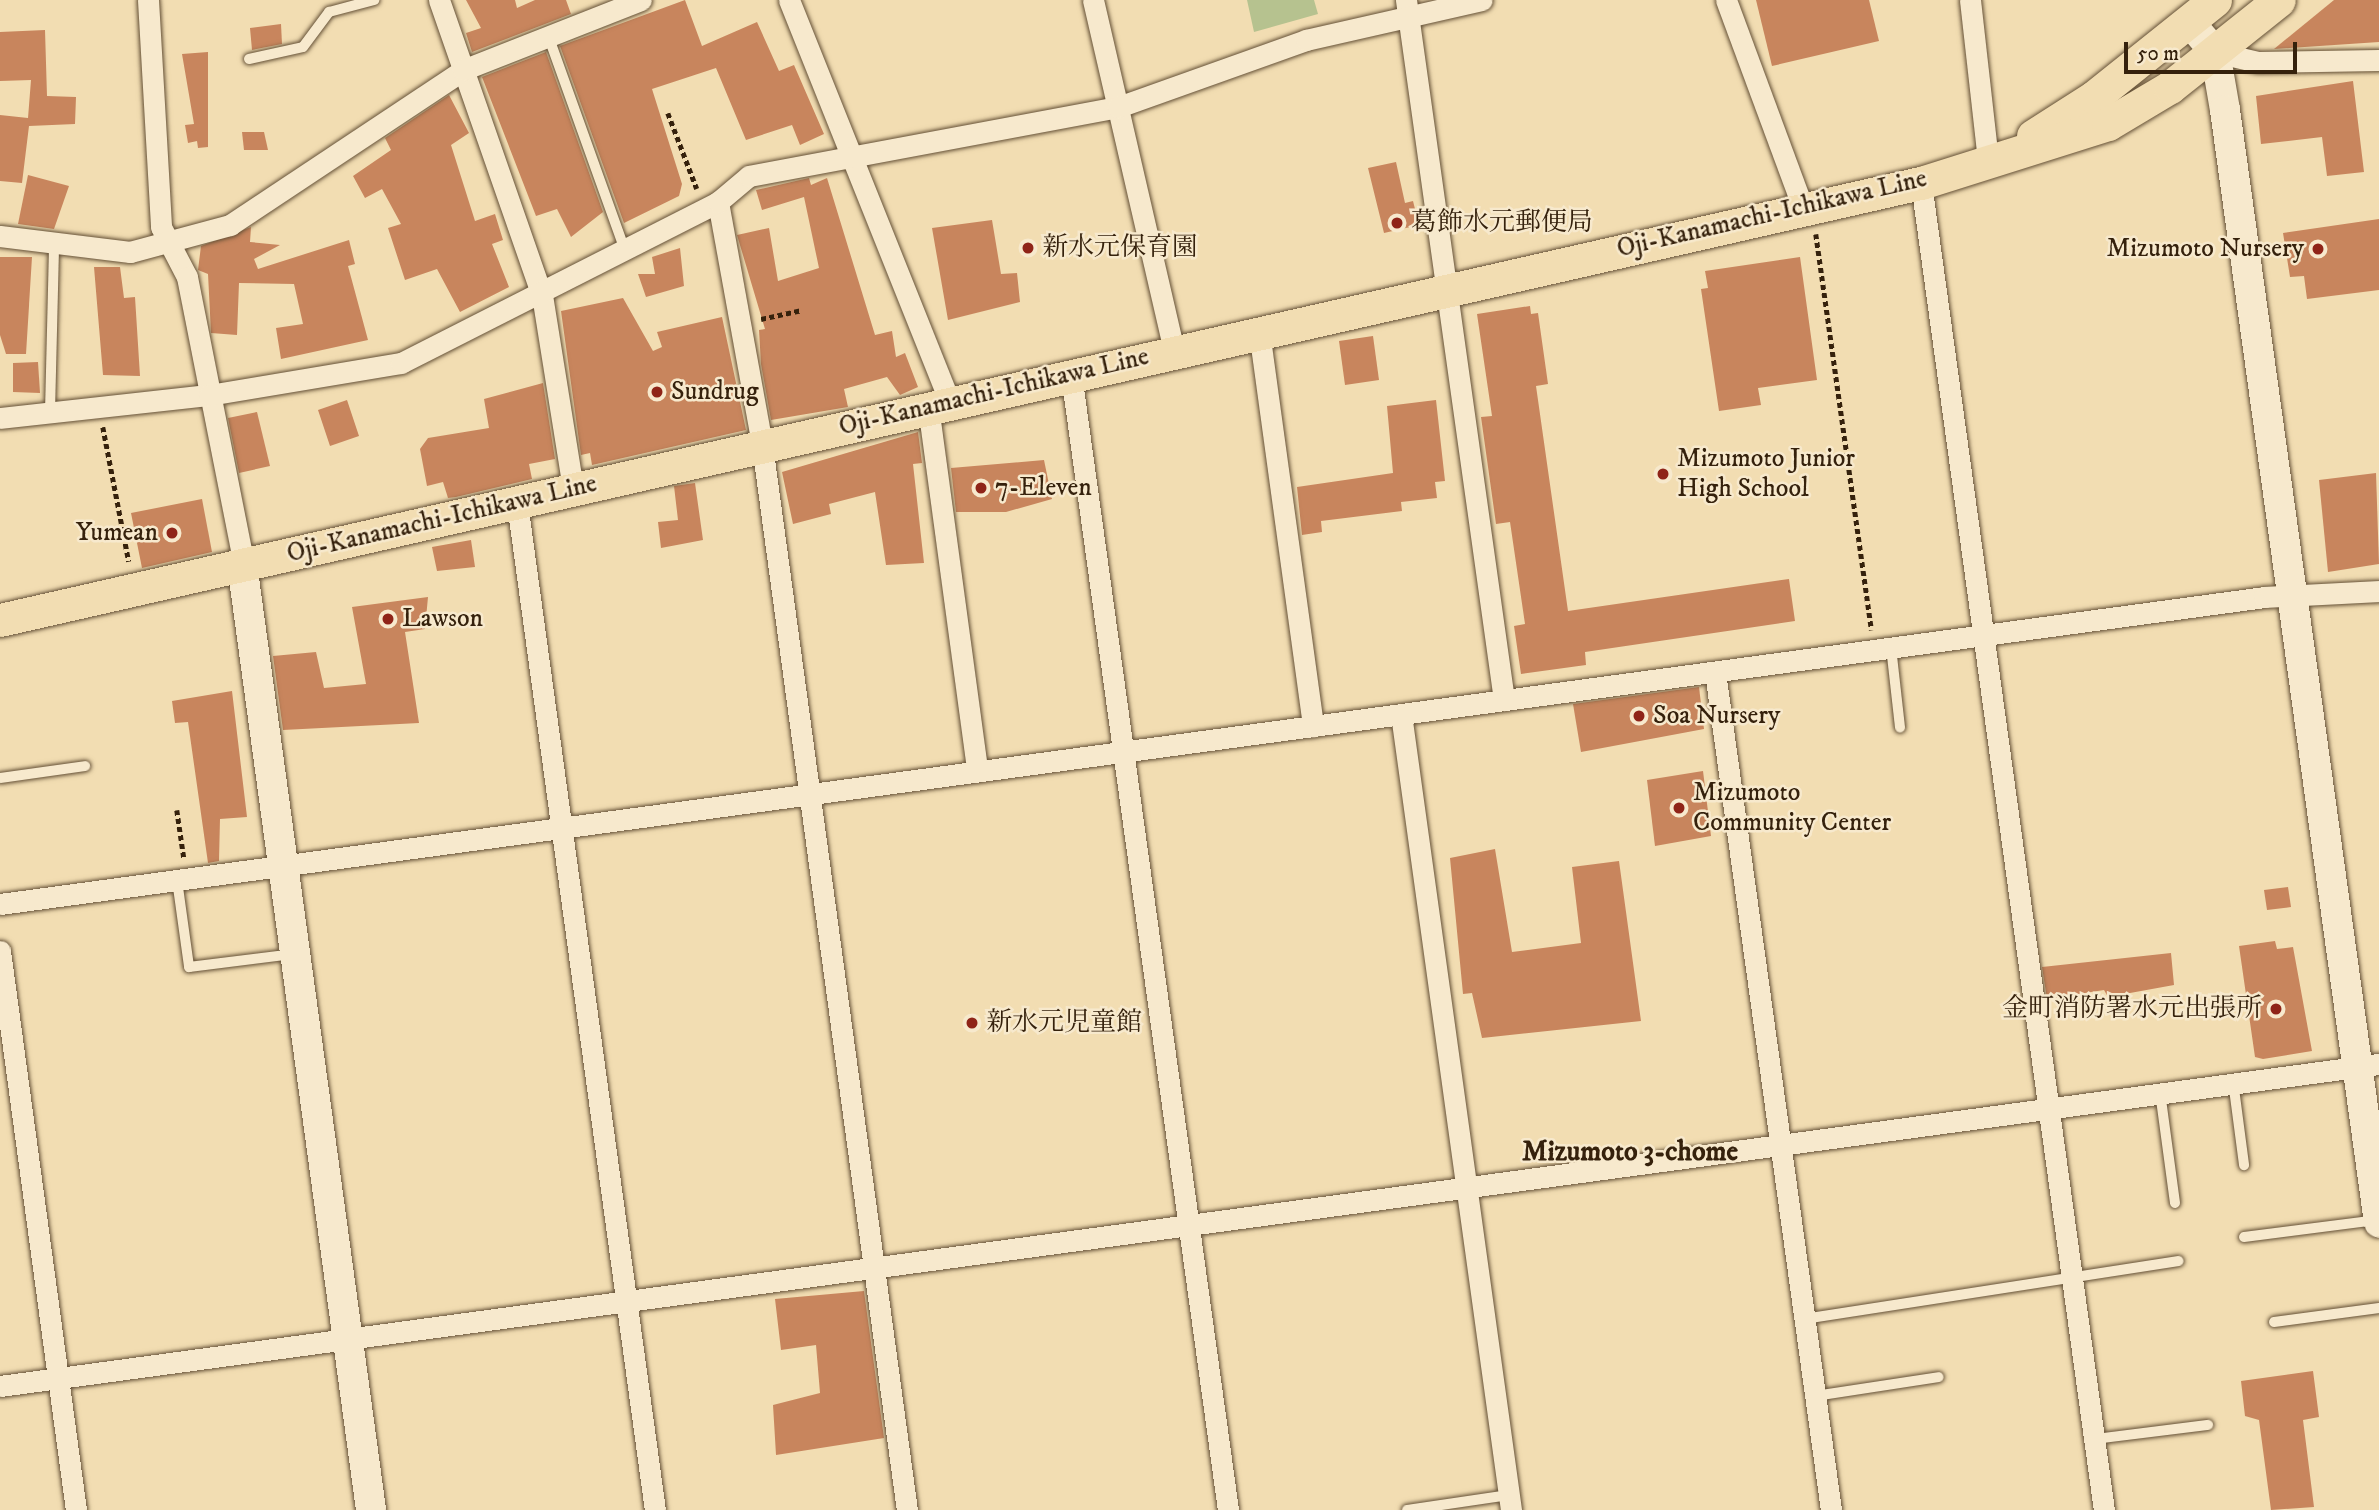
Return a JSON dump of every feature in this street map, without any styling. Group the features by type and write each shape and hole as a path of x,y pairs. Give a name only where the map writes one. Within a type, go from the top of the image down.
{"main road":[{"name":"Oji-Kanamachi-Ichikawa Line","path":"1988,160 2084,104 2215,0"},
{"name":"Oji-Kanamachi-Ichikawa Line","path":"0,620 1259,331 1808,216 2108,124 2215,52 2279,0"}],"street":[{"path":"148,0 161,227 187,277 243,564 371,1510"},
{"path":"439,0 542,295 573,489"},
{"path":"0,236 54,247 130,252 170,245 230,225 463,70 641,0"},
{"path":"789,0 850,154 938,404 977,770"},
{"path":"1093,0 1174,351"},
{"path":"0,418 209,395 401,363 542,295 712,206 749,176 850,154 1118,107 1306,40 1406,9 1482,0"},
{"path":"1726,0 1808,216"},
{"path":"1970,0 1988,160"},
{"path":"1406,9 1504,700"},
{"path":"2189,22 2215,52 2292,593 2368,1065 2379,1221"},
{"path":"2215,52 2259,62 2379,60"},
{"path":"1921,183 2048,1107 2074,1277 2104,1510"},
{"path":"712,206 740,323 762,445 907,1510"},
{"path":"1259,331 1314,726"},
{"path":"1071,374 1228,1510"},
{"path":"517,502 655,1510"},
{"path":"0,904 181,873 283,867 977,770 1715,672 1882,643 1984,634 2292,593 2379,591"},
{"path":"1715,672 1831,1510"},
{"path":"1401,714 1510,1502"},
{"path":"0,951 9,1077 59,1378 76,1510"},
{"path":"0,1386 2233,1081 2368,1065"}],"lane":[{"path":"249,59 303,47 329,12 374,0"},
{"path":"549,38 625,250"},
{"path":"50,412 54,247"},
{"path":"1882,643 1900,727"},
{"path":"0,778 85,766"},
{"path":"181,873 189,967 295,954"},
{"path":"2233,1081 2244,1165"},
{"path":"2160,1092 2175,1203"},
{"path":"2244,1237 2379,1221"},
{"path":"1804,1319 2179,1261"},
{"path":"2274,1322 2379,1308"},
{"path":"1815,1396 1939,1377"},
{"path":"2095,1438 2208,1425"},
{"path":"1407,1510 1510,1502"}],"path":[{"path":"668,113 712,206"},
{"path":"1808,216 1882,643"},
{"path":"740,323 802,310"},
{"path":"99,408 130,590"},
{"path":"177,810 181,873"}],"green space":[{"path":"1247,0 1314,0 1318,14 1254,32"}],"building":[{"path":"466,0 515,0 517,8 535,0 566,0 571,14 472,52 466,33 481,28"},
{"path":"685,0 702,46 757,22 779,71 794,65 824,134 800,145 792,125 746,140 716,68 652,89 682,184 679,196 624,223 560,46"},
{"path":"1756,0 1869,0 1879,41 1772,66"},
{"path":"2334,0 2379,0 2379,42 2274,49"},
{"path":"281,24 282,44 252,50 250,28"},
{"path":"45,30 47,96 76,97 75,124 29,126 22,183 0,181 0,115 28,118 31,80 0,81 0,32"},
{"path":"208,52 208,147 198,148 197,141 188,143 185,125 194,124 182,54"},
{"path":"546,52 603,212 571,237 557,209 536,216 482,77"},
{"path":"2353,81 2364,172 2327,176 2322,137 2261,144 2256,96"},
{"path":"449,95 469,133 451,145 475,221 495,214 503,240 492,244 509,287 460,312 437,269 405,280 388,228 401,224 382,189 365,198 353,176 391,150 385,138"},
{"path":"242,132 264,132 268,150 244,150"},
{"path":"1396,162 1405,203 1413,201 1419,225 1384,233 1368,168"},
{"path":"28,175 69,186 54,229 18,224"},
{"path":"809,178 811,185 827,178 875,335 892,331 896,357 905,353 918,387 900,395 887,377 844,389 848,407 771,420 761,364 759,330 765,329 737,235 769,228 778,281 819,268 804,197 762,210 756,190"},
{"path":"2379,219 2379,290 2307,299 2304,276 2290,277 2283,233"},
{"path":"992,220 1001,274 1017,273 1020,302 948,320 932,228"},
{"path":"251,227 250,242 280,245 254,259 258,269 349,240 355,264 348,266 368,340 281,359 276,328 303,324 294,284 239,283 237,335 211,333 208,274 198,270 201,246"},
{"path":"680,248 684,286 646,297 638,274 655,274 652,257"},
{"path":"0,257 32,257 26,354 6,354 0,335"},
{"path":"1800,257 1817,380 1758,388 1761,405 1719,411 1701,289 1708,288 1705,271"},
{"path":"94,267 120,267 124,298 135,297 140,376 103,375"},
{"name":"Sundrug","path":"623,298 653,351 662,347 657,332 722,317 746,430 592,465 590,453 581,455 561,311"},
{"path":"1530,306 1531,314 1538,313 1548,384 1536,386 1568,611 1789,579 1795,621 1585,652 1586,665 1521,674 1514,626 1525,624 1510,522 1496,524 1481,417 1492,416 1477,314"},
{"path":"1373,336 1379,380 1345,385 1339,341"},
{"path":"38,362 40,393 13,392 13,363"},
{"path":"543,383 555,459 529,464 532,479 456,497 448,498 443,482 427,486 420,449 428,438 489,428 484,399"},
{"path":"347,400 359,436 330,446 318,410"},
{"path":"1436,400 1445,481 1435,482 1437,498 1401,502 1402,511 1321,521 1322,532 1302,535 1297,487 1393,473 1387,406"},
{"path":"257,412 270,466 239,473 228,418"},
{"path":"918,432 922,463 913,464 924,563 886,565 875,492 829,504 831,514 793,524 782,472"},
{"path":"1044,460 1052,499 1006,512 956,512 951,468"},
{"path":"2376,473 2379,564 2328,572 2319,480"},
{"path":"695,483 703,540 661,548 658,522 678,520 674,486"},
{"name":"Yumean","path":"202,499 212,552 142,568 131,513"},
{"path":"471,540 475,567 437,571 432,547"},
{"path":"428,597 425,629 405,632 419,723 283,730 273,656 316,652 324,688 366,684 352,607"},
{"name":"Soa Nursery","path":"1699,687 1704,729 1581,752 1573,704"},
{"path":"232,691 247,817 220,819 219,861 208,863 188,722 175,723 172,701"},
{"name":"Mizumoto Community Center","path":"1703,771 1711,836 1655,846 1647,780"},
{"path":"1495,849 1512,952 1581,943 1572,867 1619,861 1641,1021 1482,1038 1472,993 1463,994 1450,858"},
{"path":"2288,887 2291,907 2267,910 2264,890"},
{"path":"2275,941 2277,949 2293,947 2312,1051 2263,1059 2255,1057 2239,946"},
{"path":"2171,953 2174,985 2108,997 2104,990 2047,999 2042,967"},
{"path":"864,1291 884,1438 776,1455 773,1405 820,1393 816,1345 781,1350 775,1299"},
{"path":"2313,1371 2319,1417 2303,1420 2314,1507 2271,1510 2259,1420 2245,1416 2241,1381"}],"place":[{"name":"葛飾水元郵便局","path":"1397,223"},
{"name":"新水元保育園","path":"1028,248"},
{"name":"Mizumoto Nursery","path":"2318,249"},
{"name":"Sundrug","path":"657,392"},
{"name":"Mizumoto Junior High School","path":"1663,474"},
{"name":"7-Eleven","path":"981,488"},
{"name":"Yumean","path":"172,533"},
{"name":"Lawson","path":"388,619"},
{"name":"Soa Nursery","path":"1639,716"},
{"name":"Mizumoto Community Center","path":"1679,808"},
{"name":"金町消防署水元出張所","path":"2276,1009"},
{"name":"新水元児童館","path":"972,1023"}],"district":[{"name":"Mizumoto 3-chome","path":"1630,1152"}]}
